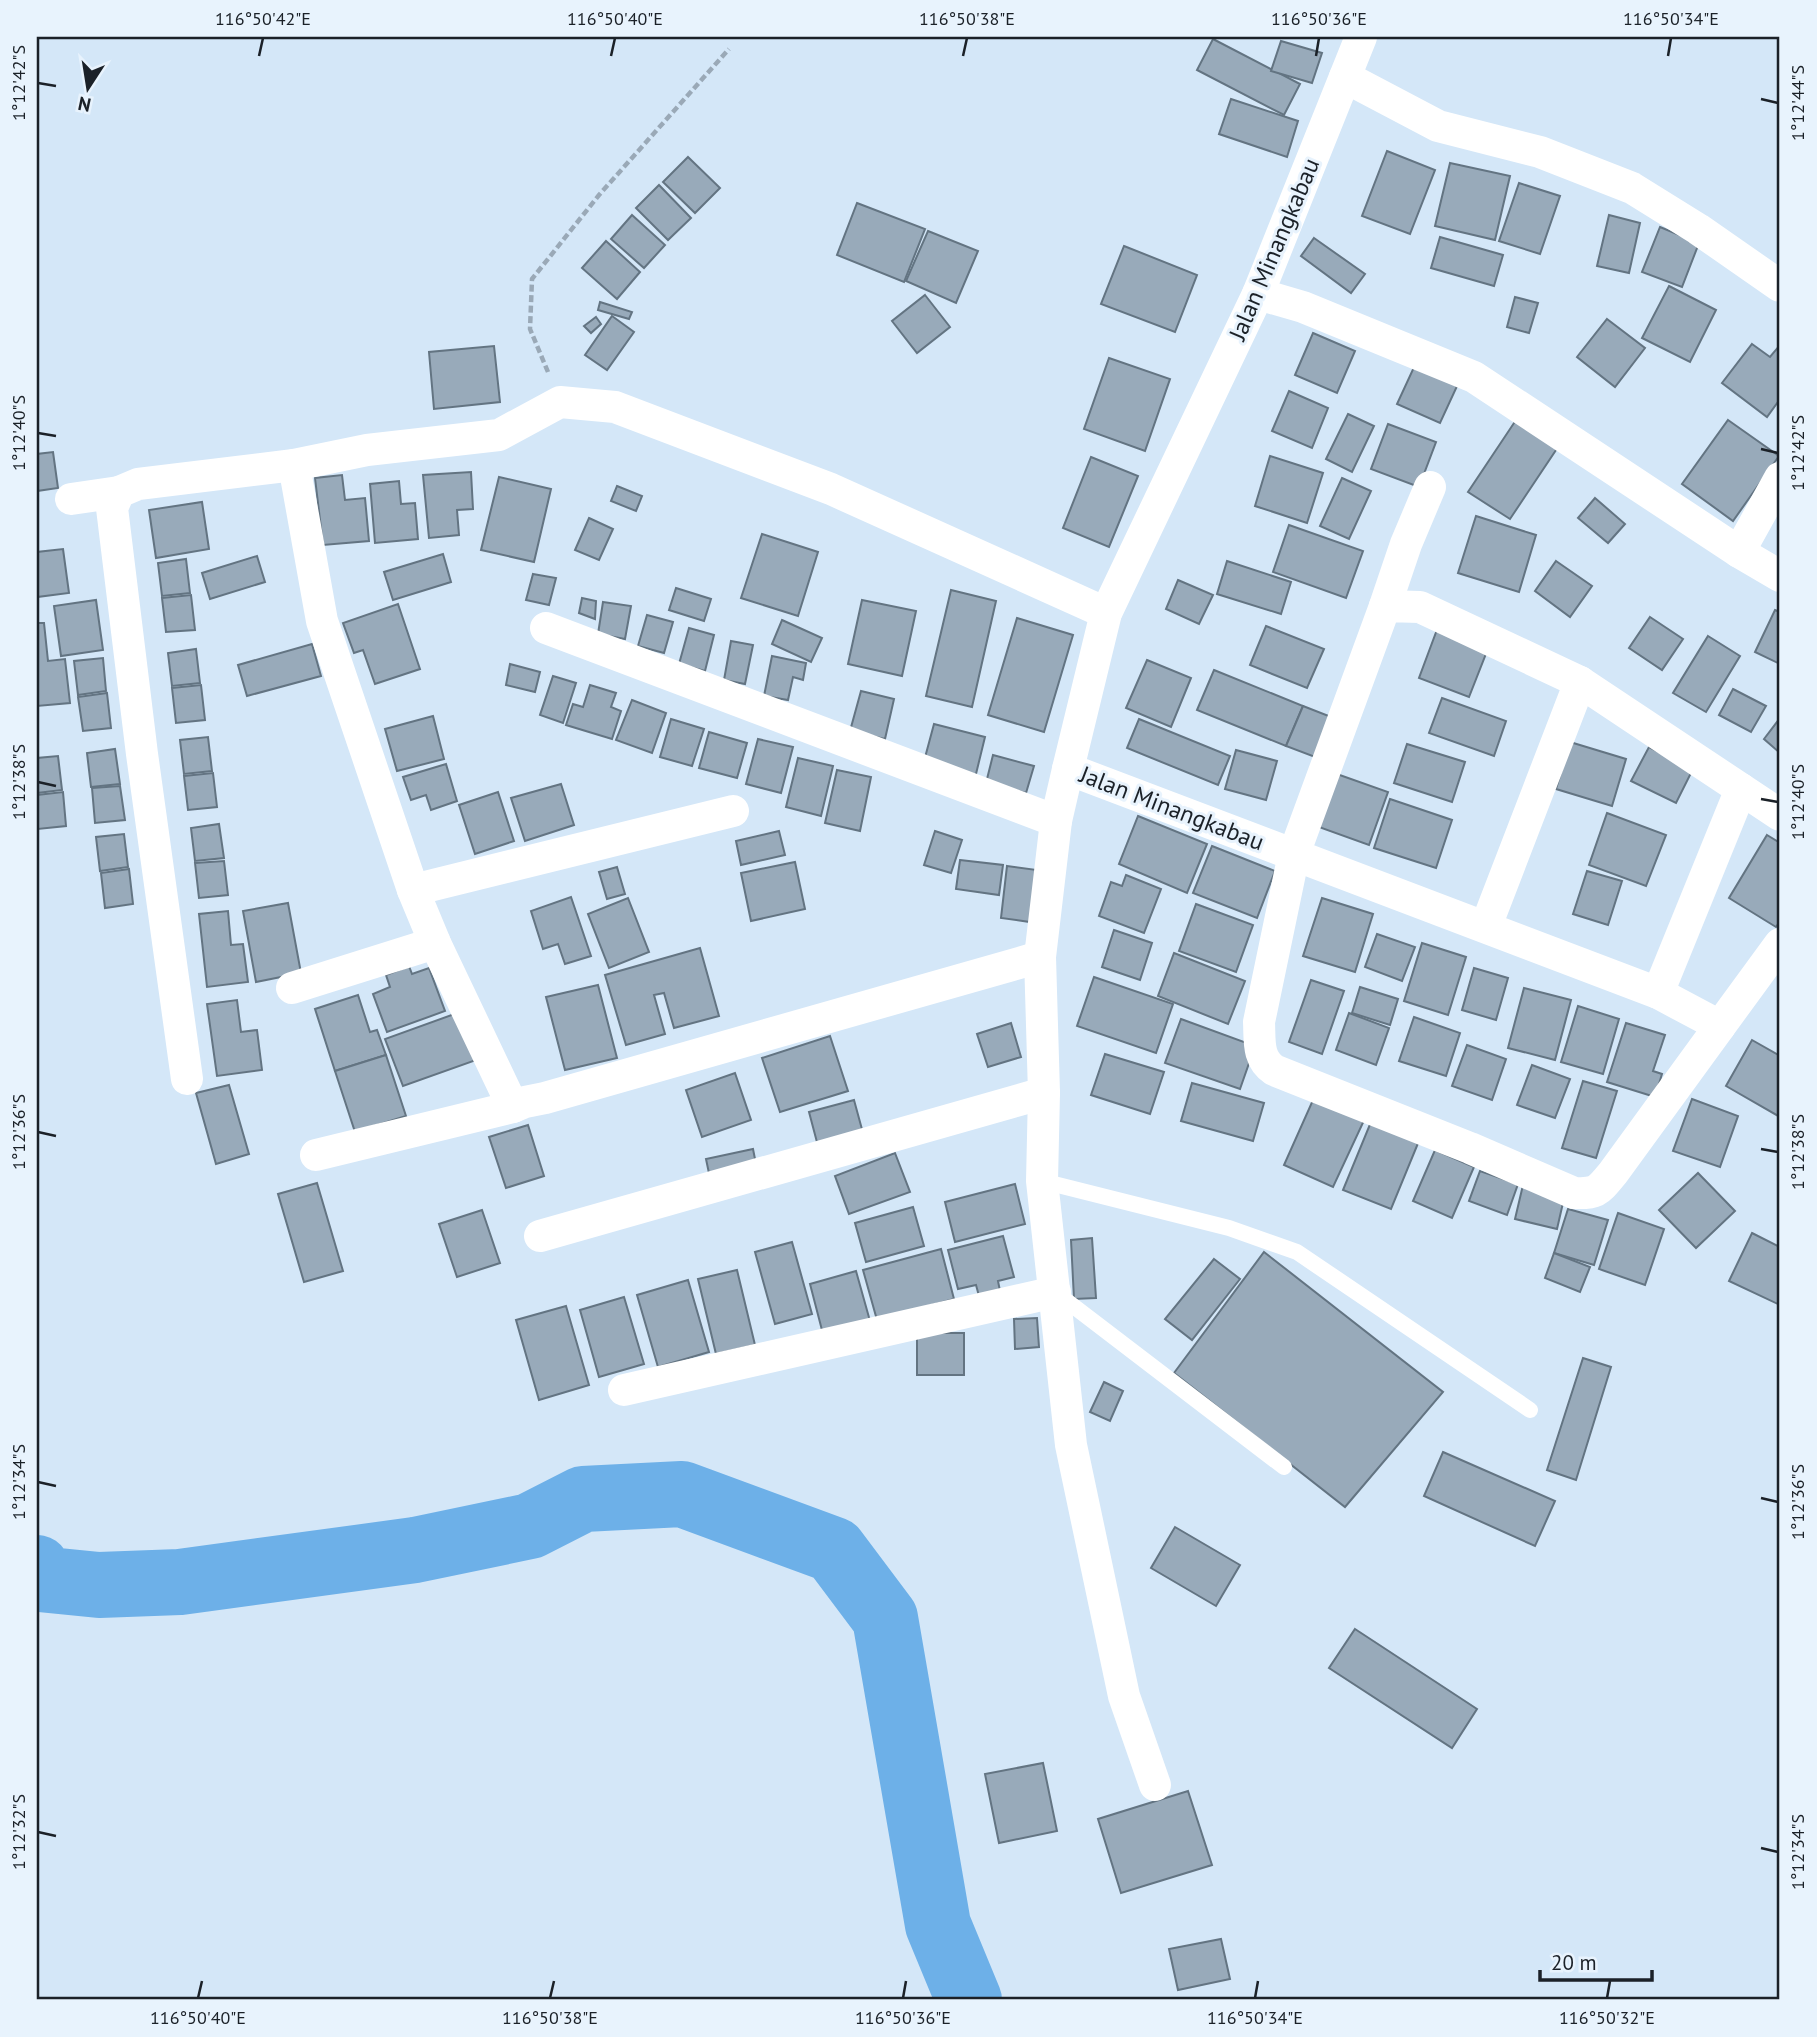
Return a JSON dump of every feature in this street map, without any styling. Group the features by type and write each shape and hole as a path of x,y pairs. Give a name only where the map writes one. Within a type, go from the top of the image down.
{"street":[{"name":"Jalan Minangkabau","path":"1361,37 1258,294 1106,613 1068,769 1658,993 1720,1026"},
{"path":"1345,77 1438,126 1540,152 1632,188 1698,229 1780,286"},
{"path":"1258,294 1303,307 1474,377 1739,552 1780,576"},
{"path":"71,499 120,492 138,484 295,465 367,450 499,435 560,402 615,407 831,489 1106,613"},
{"path":"295,465 322,621 413,890 435,943 513,1107"},
{"path":"1739,552 1780,478"},
{"path":"1430,487 1406,544 1294,854 1259,1022 1260,1048 1265,1064 1470,1147 1573,1193 1591,1194 1602,1186 1780,944"},
{"path":"120,492 112,508 144,768 187,1079"},
{"path":"1385,606 1420,607 1580,682 1780,815"},
{"path":"546,628 1056,821"},
{"path":"1486,926 1580,682"},
{"path":"1068,769 1056,821 1040,957 1044,1093 1042,1181 1071,1445 1124,1696 1155,1785"},
{"path":"1658,993 1741,789"},
{"path":"413,890 733,811"},
{"path":"292,988 435,943"},
{"path":"316,1155 513,1107 1040,957"},
{"path":"540,1236 1044,1093"},
{"path":"624,1390 1055,1292"}],"lane":[{"path":"1042,1181 1229,1228 1297,1252 1530,1410"},
{"path":"1055,1292 1284,1467"}],"path":[{"path":"560,402 530,329 532,279 599,195 729,48"}],"building":[{"path":"1213,39 1300,84 1284,115 1197,70"},
{"path":"1281,41 1322,53 1312,83 1271,71"},
{"path":"1231,99 1298,121 1287,157 1219,134"},
{"path":"1387,151 1435,170 1410,234 1362,216"},
{"path":"688,157 720,188 695,213 663,182"},
{"path":"1450,163 1510,176 1495,240 1435,226"},
{"path":"1519,183 1560,196 1540,254 1499,241"},
{"path":"659,185 691,218 668,240 636,208"},
{"path":"857,203 925,229 904,282 837,255"},
{"path":"632,215 665,245 644,268 611,239"},
{"path":"1609,215 1640,223 1629,273 1597,266"},
{"path":"1660,227 1699,243 1682,287 1642,272"},
{"path":"928,231 978,251 956,303 906,281"},
{"path":"1440,237 1503,255 1494,286 1431,268"},
{"path":"1314,238 1365,274 1351,293 1301,256"},
{"path":"606,241 640,272 617,299 582,268"},
{"path":"1124,246 1197,275 1175,332 1101,304"},
{"path":"1669,286 1716,310 1690,362 1642,338"},
{"path":"925,295 950,327 917,353 892,321"},
{"path":"1515,297 1538,303 1529,333 1507,327"},
{"path":"600,302 632,312 629,319 598,310"},
{"path":"612,316 634,332 607,370 585,355"},
{"path":"596,317 601,324 591,333 584,326"},
{"path":"1607,319 1645,348 1615,387 1577,357"},
{"path":"1313,333 1355,351 1337,393 1295,375"},
{"path":"1752,344 1770,357 1780,345 1780,399 1767,417 1722,383"},
{"path":"494,346 500,402 434,409 429,352"},
{"path":"1109,358 1170,379 1145,451 1084,429"},
{"path":"1415,365 1458,384 1440,423 1397,404"},
{"path":"1289,391 1328,408 1312,448 1272,431"},
{"path":"1348,414 1374,426 1352,472 1326,459"},
{"path":"1518,417 1560,444 1510,519 1468,492"},
{"path":"1728,420 1779,456 1733,521 1682,484"},
{"path":"1388,424 1436,442 1419,487 1371,469"},
{"path":"53,452 58,488 37,491 37,454"},
{"path":"1270,456 1323,473 1307,523 1255,506"},
{"path":"1091,457 1138,476 1109,547 1063,528"},
{"path":"471,472 473,509 457,510 459,535 429,538 423,475"},
{"path":"342,475 345,500 365,498 369,541 323,545 315,478"},
{"path":"499,477 551,489 534,562 481,550"},
{"path":"1342,478 1371,491 1349,539 1320,526"},
{"path":"399,481 401,504 415,503 418,539 375,543 370,484"},
{"path":"617,486 642,496 636,511 611,501"},
{"path":"1595,498 1625,524 1608,543 1578,518"},
{"path":"202,502 209,549 156,558 149,510"},
{"path":"1476,516 1536,535 1519,592 1458,573"},
{"path":"589,518 613,529 599,560 575,550"},
{"path":"1289,525 1363,551 1346,598 1273,572"},
{"path":"762,534 818,552 798,616 741,598"},
{"path":"63,549 69,593 37,597 37,552"},
{"path":"443,554 451,582 393,600 384,572"},
{"path":"257,556 265,582 210,599 202,573"},
{"path":"186,559 190,593 162,596 158,563"},
{"path":"1227,561 1291,582 1281,614 1217,594"},
{"path":"1556,561 1592,586 1570,617 1535,591"},
{"path":"533,574 556,578 549,605 526,600"},
{"path":"1178,580 1213,595 1199,624 1166,609"},
{"path":"676,588 711,599 704,621 669,610"},
{"path":"951,590 996,601 972,707 926,696"},
{"path":"191,595 195,630 166,632 162,598"},
{"path":"582,598 596,601 595,619 579,613"},
{"path":"96,600 103,650 61,656 54,606"},
{"path":"862,600 916,611 902,676 848,664"},
{"path":"603,602 631,606 625,639 598,634"},
{"path":"398,604 420,669 375,684 363,650 354,653 343,623"},
{"path":"1775,610 1780,612 1780,664 1755,652"},
{"path":"647,615 673,622 664,653 638,646"},
{"path":"1650,617 1683,639 1662,670 1629,648"},
{"path":"1017,618 1073,635 1044,732 988,715"},
{"path":"782,620 822,638 811,662 772,644"},
{"path":"37,623 44,623 48,661 65,659 70,703 37,706"},
{"path":"1266,626 1324,649 1307,688 1250,665"},
{"path":"1438,627 1489,646 1469,697 1419,678"},
{"path":"689,628 714,635 705,671 679,664"},
{"path":"1708,636 1740,656 1706,712 1673,693"},
{"path":"731,641 753,645 745,684 724,680"},
{"path":"312,644 321,676 247,696 238,665"},
{"path":"196,649 200,683 172,686 168,653"},
{"path":"772,656 806,663 803,680 793,677 788,700 764,696"},
{"path":"103,658 106,691 78,695 74,661"},
{"path":"1147,660 1191,678 1171,727 1126,708"},
{"path":"510,664 540,672 535,692 506,685"},
{"path":"1214,670 1303,706 1286,746 1197,710"},
{"path":"553,676 576,683 563,723 540,715"},
{"path":"201,685 205,720 176,723 172,688"},
{"path":"590,685 616,693 611,707 621,711 612,739 566,725 573,704 583,707"},
{"path":"1733,689 1766,706 1751,732 1719,715"},
{"path":"861,691 894,699 885,739 850,731"},
{"path":"107,693 111,728 83,731 78,697"},
{"path":"1442,698 1506,721 1494,756 1429,733"},
{"path":"632,700 666,713 652,753 616,740"},
{"path":"1303,706 1339,720 1323,760 1286,746"},
{"path":"433,716 444,759 397,771 385,729"},
{"path":"1780,718 1780,753 1764,739"},
{"path":"671,719 704,729 692,766 660,757"},
{"path":"1139,719 1230,756 1218,785 1127,748"},
{"path":"934,724 985,737 975,778 923,765"},
{"path":"709,732 747,743 737,778 699,768"},
{"path":"208,737 212,771 184,774 180,740"},
{"path":"758,739 793,747 781,793 746,784"},
{"path":"1570,742 1626,759 1612,806 1556,789"},
{"path":"1407,744 1465,762 1452,802 1394,783"},
{"path":"1649,747 1693,769 1676,803 1631,781"},
{"path":"115,749 120,784 91,787 87,753"},
{"path":"1236,750 1277,761 1266,800 1225,789"},
{"path":"993,755 1034,766 1026,793 986,783"},
{"path":"58,756 62,790 37,793 37,758"},
{"path":"798,758 833,766 821,816 786,807"},
{"path":"446,764 457,801 431,810 426,795 411,800 403,777"},
{"path":"837,770 871,777 860,831 825,823"},
{"path":"213,773 217,807 188,810 184,776"},
{"path":"1334,773 1388,792 1369,845 1316,826"},
{"path":"561,784 574,825 525,841 511,798"},
{"path":"120,786 125,820 95,823 92,788"},
{"path":"63,792 66,826 38,829 37,795"},
{"path":"498,792 514,841 475,854 459,805"},
{"path":"1390,799 1452,820 1436,868 1374,848"},
{"path":"1607,813 1666,835 1646,886 1589,865"},
{"path":"1138,816 1207,844 1187,893 1119,864"},
{"path":"219,824 224,858 195,861 191,828"},
{"path":"779,831 785,855 741,865 736,841"},
{"path":"935,831 962,840 951,873 924,865"},
{"path":"124,834 128,867 100,871 96,837"},
{"path":"1767,835 1780,843 1780,921 1776,927 1729,898"},
{"path":"1212,846 1275,871 1257,918 1193,893"},
{"path":"960,860 1003,865 999,895 956,889"},
{"path":"224,861 228,895 199,898 195,863"},
{"path":"795,862 805,909 751,921 741,873"},
{"path":"1007,866 1037,870 1030,922 1001,918"},
{"path":"617,867 625,894 607,899 599,872"},
{"path":"129,869 133,904 105,908 101,873"},
{"path":"1587,871 1622,881 1608,925 1573,914"},
{"path":"1126,875 1161,889 1144,933 1099,916 1111,882 1122,886"},
{"path":"571,897 591,956 565,964 558,944 543,949 531,911"},
{"path":"628,898 649,952 609,968 588,914"},
{"path":"1322,898 1373,914 1355,972 1303,956"},
{"path":"288,903 301,973 256,982 243,911"},
{"path":"1196,904 1253,925 1236,972 1179,951"},
{"path":"228,911 231,945 243,944 248,982 207,987 199,914"},
{"path":"1114,930 1152,943 1140,980 1102,967"},
{"path":"1377,934 1415,947 1402,981 1365,967"},
{"path":"1422,943 1466,957 1448,1015 1404,1001"},
{"path":"700,948 719,1016 674,1028 664,993 654,995 665,1034 626,1045 605,975"},
{"path":"1174,953 1245,981 1228,1024 1158,996"},
{"path":"409,966 412,974 429,968 445,1011 387,1032 373,994 390,987 386,975"},
{"path":"1474,968 1508,978 1496,1020 1462,1010"},
{"path":"1094,977 1173,1004 1156,1053 1077,1026"},
{"path":"1311,980 1344,991 1322,1054 1289,1042"},
{"path":"598,985 617,1058 565,1070 546,997"},
{"path":"1360,987 1398,999 1390,1025 1352,1013"},
{"path":"1524,988 1571,1000 1555,1060 1508,1048"},
{"path":"358,995 370,1032 377,1030 386,1055 335,1071 315,1009"},
{"path":"237,1000 241,1032 257,1030 262,1070 217,1076 207,1004"},
{"path":"1578,1006 1619,1019 1603,1074 1561,1062"},
{"path":"460,1012 479,1059 403,1086 385,1039"},
{"path":"1349,1013 1389,1028 1376,1065 1336,1050"},
{"path":"1414,1017 1460,1033 1446,1076 1399,1061"},
{"path":"1181,1019 1255,1046 1240,1089 1165,1063"},
{"path":"1011,1023 1021,1057 988,1067 977,1034"},
{"path":"1626,1023 1665,1035 1653,1071 1662,1074 1655,1097 1607,1082"},
{"path":"830,1036 848,1091 780,1112 762,1058"},
{"path":"1752,1040 1780,1056 1780,1117 1726,1086"},
{"path":"1467,1045 1506,1059 1492,1100 1452,1086"},
{"path":"1105,1054 1164,1072 1150,1114 1091,1095"},
{"path":"386,1055 406,1116 355,1132 335,1071"},
{"path":"1532,1065 1570,1079 1555,1118 1517,1105"},
{"path":"735,1073 751,1120 702,1137 686,1090"},
{"path":"1583,1081 1617,1091 1596,1158 1562,1148"},
{"path":"1192,1083 1264,1103 1253,1141 1181,1121"},
{"path":"229,1085 249,1154 216,1164 196,1093"},
{"path":"1317,1091 1367,1114 1333,1187 1284,1165"},
{"path":"1692,1099 1738,1116 1720,1167 1673,1151"},
{"path":"854,1100 863,1133 818,1146 809,1112"},
{"path":"1373,1117 1421,1136 1391,1209 1343,1190"},
{"path":"528,1125 544,1176 506,1188 489,1137"},
{"path":"753,1149 757,1169 710,1178 706,1159"},
{"path":"1435,1150 1474,1167 1452,1218 1413,1201"},
{"path":"895,1153 910,1192 849,1214 835,1176"},
{"path":"1480,1171 1518,1184 1507,1215 1469,1201"},
{"path":"1698,1173 1735,1211 1696,1248 1659,1210"},
{"path":"317,1183 343,1271 304,1282 278,1194"},
{"path":"1015,1184 1025,1224 955,1242 945,1202"},
{"path":"1523,1185 1565,1194 1557,1229 1515,1219"},
{"path":"913,1207 924,1246 866,1262 855,1223"},
{"path":"1568,1209 1608,1220 1594,1265 1554,1253"},
{"path":"482,1210 500,1263 457,1277 439,1224"},
{"path":"1618,1213 1664,1229 1645,1285 1599,1269"},
{"path":"1752,1233 1780,1247 1780,1305 1729,1281"},
{"path":"1003,1236 1014,1277 998,1281 1000,1291 979,1296 976,1285 958,1289 948,1250"},
{"path":"1092,1238 1096,1298 1074,1299 1071,1240"},
{"path":"792,1242 812,1314 775,1324 755,1252"},
{"path":"941,1249 954,1299 877,1320 863,1270"},
{"path":"1264,1252 1443,1392 1345,1507 1174,1373"},
{"path":"1554,1253 1590,1267 1580,1292 1545,1278"},
{"path":"1214,1259 1240,1279 1192,1340 1165,1319"},
{"path":"737,1270 755,1345 716,1354 698,1279"},
{"path":"856,1271 870,1321 823,1334 810,1284"},
{"path":"688,1280 709,1352 658,1367 637,1295"},
{"path":"624,1297 644,1364 599,1377 580,1310"},
{"path":"566,1306 589,1385 539,1400 516,1320"},
{"path":"1037,1318 1039,1347 1015,1349 1014,1319"},
{"path":"917,1333 964,1333 964,1375 917,1375"},
{"path":"1583,1358 1611,1367 1576,1480 1547,1470"},
{"path":"1104,1382 1123,1391 1110,1421 1090,1412"},
{"path":"1443,1452 1555,1501 1535,1546 1424,1496"},
{"path":"1175,1527 1240,1565 1216,1606 1151,1568"},
{"path":"1355,1629 1477,1709 1452,1748 1329,1668"},
{"path":"1043,1763 1057,1831 999,1843 985,1774"},
{"path":"1188,1791 1212,1865 1121,1893 1098,1819"},
{"path":"1221,1939 1230,1979 1178,1990 1169,1949"}],"waterway":[{"path":"37,1568 39,1579 99,1585 180,1582 415,1550 530,1526 583,1499 682,1494 834,1550 885,1618 938,1925 969,2000"}]}
